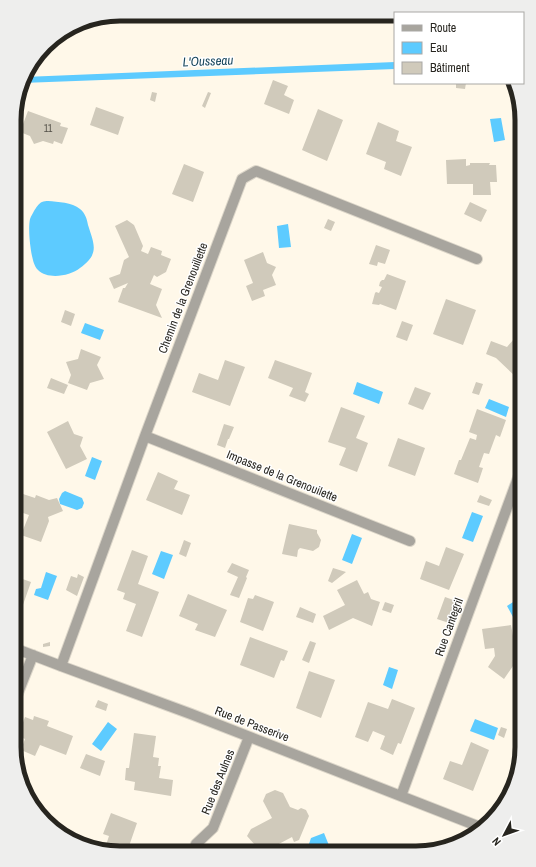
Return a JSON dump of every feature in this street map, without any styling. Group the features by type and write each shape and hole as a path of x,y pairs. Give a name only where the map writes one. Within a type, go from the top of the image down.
{"street":[{"name":"Chemin de la Grenouillette","path":"61,666 145,436 242,179 256,171 477,259"},
{"name":"Impasse de la Grenouilette","path":"145,436 410,541"},
{"name":"Rue Cantegril","path":"401,796 515,486"},
{"name":"Rue de Passerive","path":"21,651 191,714 476,826"},
{"path":"21,685 33,655"},
{"name":"Rue des Aulnes","path":"195,846 213,828 249,737"}],"water":[{"path":"394,62 394,69 29,83 31,77"},
{"path":"501,118 505,140 494,142 490,119"},
{"path":"48,201 69,204 82,211 86,218 93,243 94,248 91,258 76,271 65,275 53,276 42,273 36,267 32,256 29,232 30,219 40,203"},
{"path":"288,224 291,247 279,248 277,226"},
{"path":"85,323 104,330 100,340 81,333"},
{"path":"357,382 383,392 379,404 353,394"},
{"path":"489,399 509,407 506,417 485,408"},
{"path":"92,457 102,461 95,480 85,476"},
{"path":"65,491 82,498 84,503 82,508 77,510 60,504 59,499"},
{"path":"472,512 483,516 473,542 462,538"},
{"path":"352,534 362,538 352,564 342,560"},
{"path":"161,551 173,555 164,579 152,574"},
{"path":"46,572 57,576 48,600 34,595 36,589 41,588"},
{"path":"515,601 515,621 507,606"},
{"path":"389,667 398,670 392,689 383,685"},
{"path":"475,719 498,728 494,740 470,731"},
{"path":"108,722 117,729 101,751 92,744"},
{"path":"324,833 329,846 308,846 311,838"}],"building":[{"path":"273,80 288,86 284,95 294,100 289,114 264,104"},
{"path":"456,84 466,84 465,89 456,88"},
{"path":"152,92 157,93 155,102 150,100"},
{"path":"208,92 211,93 205,108 202,106"},
{"path":"96,107 124,117 118,135 90,125"},
{"path":"318,109 343,120 327,161 302,150"},
{"path":"28,111 61,123 60,126 68,128 62,144 54,141 53,144 43,141 34,144 30,136 21,132"},
{"path":"378,122 399,131 396,141 412,147 401,176 384,169 386,162 366,154"},
{"path":"466,159 466,166 470,165 470,163 490,163 489,165 496,165 497,182 490,182 491,195 473,195 473,184 447,184 446,160"},
{"path":"184,164 204,172 193,202 172,194"},
{"path":"470,202 487,210 481,222 464,214"},
{"path":"328,219 335,222 331,231 324,228"},
{"path":"127,220 134,225 143,246 141,251 148,254 151,247 162,251 161,255 171,259 166,272 157,277 154,275 150,284 162,289 156,305 162,318 118,302 123,288 125,288 128,283 114,289 109,278 120,274 124,260 129,257 115,226"},
{"path":"376,245 390,250 385,264 378,262 377,266 369,264"},
{"path":"263,252 267,263 276,267 272,275 276,285 263,290 265,296 252,301 246,286 253,283 244,260"},
{"path":"387,274 406,281 396,310 380,304 372,304 375,293 379,293 382,287 379,286 380,282 384,280"},
{"path":"446,299 476,310 463,345 433,334"},
{"path":"65,310 75,314 71,326 61,322"},
{"path":"402,321 413,325 407,341 396,337"},
{"path":"514,339 515,340 515,376 496,358 486,354 491,341 507,347"},
{"path":"81,349 101,357 97,365 104,379 90,383 87,390 68,383 71,375 66,362 78,359"},
{"path":"225,360 245,367 230,406 192,392 199,373 218,380"},
{"path":"275,360 312,373 305,392 309,394 305,402 289,396 293,388 268,378"},
{"path":"51,378 68,385 64,394 47,388"},
{"path":"476,382 483,384 479,395 472,393"},
{"path":"415,387 431,393 423,410 408,404"},
{"path":"341,407 365,416 356,438 368,443 357,472 339,465 346,448 328,442"},
{"path":"477,409 506,420 500,437 496,435 489,454 484,453 479,467 483,468 478,483 454,474 470,438 476,440 477,435 469,432"},
{"path":"68,421 74,434 83,437 80,446 87,459 66,469 47,432"},
{"path":"224,424 234,427 225,448 217,445"},
{"path":"398,438 425,448 415,476 388,466"},
{"path":"158,472 178,481 174,489 190,495 182,515 146,500"},
{"path":"21,493 35,498 36,495 49,500 57,498 63,511 48,517 49,521 41,542 21,535 29,515 21,512"},
{"path":"480,495 492,500 489,506 477,502"},
{"path":"289,524 317,530 321,540 319,547 313,551 300,548 298,550 297,557 282,554"},
{"path":"184,540 191,543 186,557 179,554"},
{"path":"446,547 464,554 449,590 420,579 426,561 439,566"},
{"path":"132,550 148,556 138,584 159,592 142,637 126,631 136,604 123,599 125,593 117,590"},
{"path":"232,563 249,570 239,598 230,595 238,577 227,572"},
{"path":"333,568 346,572 332,583 328,581"},
{"path":"78,574 84,577 77,596 66,590 71,576 77,578"},
{"path":"21,578 31,582 21,610"},
{"path":"357,580 364,594 368,592 371,599 380,602 372,626 353,618 329,630 323,616 345,605 337,590"},
{"path":"188,594 227,610 215,637 195,630 198,624 179,616"},
{"path":"255,595 274,602 263,631 240,622 248,598 253,599"},
{"path":"445,597 459,602 452,624 437,619"},
{"path":"385,602 394,605 391,613 382,610"},
{"path":"300,607 316,614 313,623 296,617"},
{"path":"511,625 513,636 515,637 515,663 504,679 488,667 495,656 494,648 485,649 482,629"},
{"path":"250,637 288,651 284,661 281,660 274,678 240,665"},
{"path":"310,641 316,643 309,663 302,660"},
{"path":"50,642 50,646 43,647 43,644"},
{"path":"309,671 335,680 321,718 296,708"},
{"path":"392,699 415,708 401,744 398,743 393,755 380,749 385,736 373,731 368,742 355,737 368,702 388,709"},
{"path":"98,700 108,704 106,711 95,707"},
{"path":"34,716 49,721 47,726 73,736 66,755 40,745 35,756 21,750 25,739 21,737 21,728 25,717 33,720"},
{"path":"501,727 507,729 504,738 498,735"},
{"path":"134,733 156,736 153,757 159,758 158,766 161,766 159,778 173,780 171,796 134,790 135,782 125,780 126,768 129,768"},
{"path":"471,742 489,750 473,791 443,779 450,761 462,765"},
{"path":"86,754 105,761 100,776 80,768"},
{"path":"275,790 283,793 290,807 298,810 301,808 306,810 309,816 299,840 294,842 292,837 275,846 257,846 247,836 251,829 272,818 263,801 266,794"},
{"path":"111,813 137,823 129,846 106,845 109,836 103,834"}],"water label":[{"name":"L'Ousseau","path":"208,61"}]}
